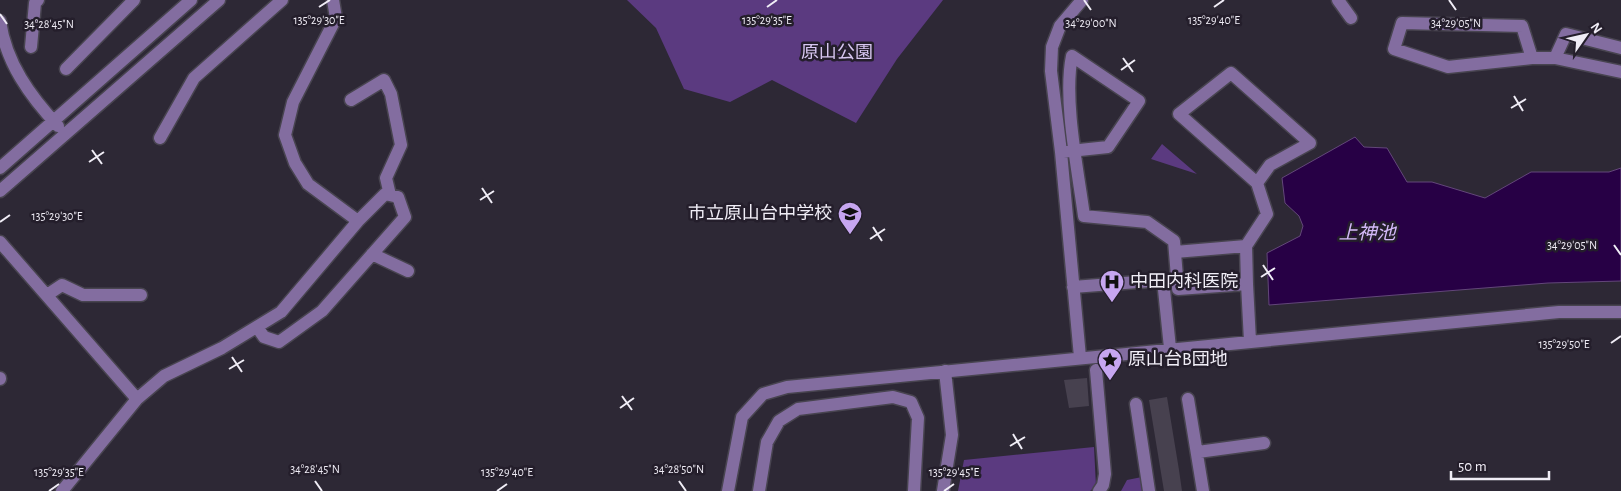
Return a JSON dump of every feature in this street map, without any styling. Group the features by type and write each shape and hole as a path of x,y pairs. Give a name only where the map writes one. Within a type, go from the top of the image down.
{"street":[{"path":"31,47 35,3 38,0"},
{"path":"0,168 191,0"},
{"path":"0,190 219,0"},
{"path":"160,138 194,78 282,0"},
{"path":"333,0 336,18 311,62 293,102 285,136 295,163 308,184 358,221"},
{"path":"1080,357 1061,152 1051,72 1052,48 1060,26 1082,0"},
{"path":"1338,0 1351,18"},
{"path":"66,69 131,1"},
{"path":"0,21 10,57 23,83 65,134"},
{"path":"1532,58 1522,26 1402,23 1394,49 1448,67 1532,58 1555,58 1621,72"},
{"path":"1555,58 1566,34 1621,48"},
{"path":"1061,152 1075,150 1108,147 1140,101 1072,56 1068,75 1075,150 1084,216 1147,222 1174,241 1178,289 1247,284"},
{"path":"1250,341 1246,246 1267,214 1257,183 1179,114 1231,72 1310,143 1270,165 1257,183"},
{"path":"352,100 384,80 391,94 401,145 386,178 390,195"},
{"path":"62,491 137,399 164,376 222,348 281,312 358,221 385,194 398,197 405,217 322,311 279,342 264,337 257,327"},
{"path":"0,243 137,399"},
{"path":"1175,252 1246,246"},
{"path":"372,254 408,271"},
{"path":"1073,287 1163,280 1170,348"},
{"path":"47,295 62,285 83,295 141,295"},
{"path":"728,491 742,417 763,394 787,387 1170,348 1559,312 1621,312"},
{"path":"1096,370 1105,474 1103,485 1099,491"},
{"path":"943,491 952,435 945,371"},
{"path":"759,491 767,442 779,421 798,409 893,397 911,402 918,418 914,491"},
{"path":"1188,399 1203,491"},
{"path":"1136,404 1149,491"},
{"path":"1198,452 1264,443"}],"green space":[{"name":"原山公園","path":"627,0 943,0 897,59 856,123 772,80 730,102 684,89 656,28"},
{"path":"1162,144 1197,174 1151,159"},
{"path":"1094,447 1096,486 1090,491 958,491 964,460"},
{"path":"1147,476 1149,491 1121,491 1127,480"}],"water":[{"name":"上神池","path":"1355,137 1364,147 1387,148 1407,182 1432,182 1485,198 1531,172 1609,172 1621,168 1621,281 1548,283 1269,305 1267,253 1300,236 1303,226 1299,216 1285,203 1282,178"}],"building":[{"path":"1087,378 1089,406 1069,408 1064,380"},
{"path":"1167,397 1182,491 1164,491 1149,400"}],"place":[{"name":"市立原山台中学校","path":"850,235"},
{"name":"中田内科医院","path":"1112,303"},
{"name":"原山台B団地","path":"1110,381"}]}
